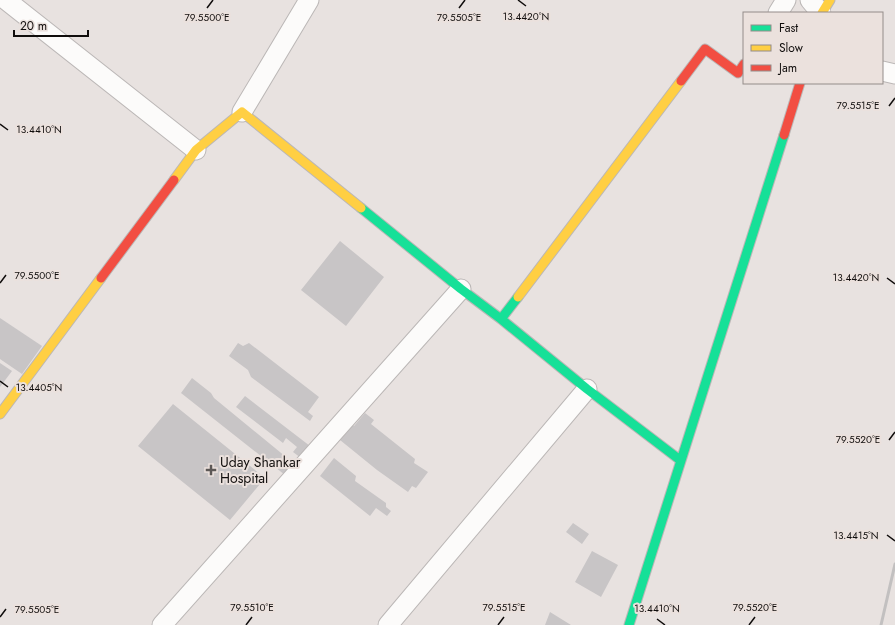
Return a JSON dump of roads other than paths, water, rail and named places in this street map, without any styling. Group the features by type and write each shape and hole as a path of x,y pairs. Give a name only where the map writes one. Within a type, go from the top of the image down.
{"street":[{"path":"0,414 196,150 242,112 309,0"},
{"path":"779,12 786,0"},
{"path":"810,0 821,12"},
{"path":"823,12 830,0"},
{"path":"11,2 196,150"},
{"path":"501,319 705,50 738,73 743,66"},
{"path":"883,72 895,74"},
{"path":"629,625 739,272 800,84"},
{"path":"242,112 461,289 501,319 587,389 680,460"},
{"path":"162,625 461,289"},
{"path":"388,625 587,389"}],"railway":[{"path":"881,625 895,564"}],"place":[{"name":"Uday Shankar Hospital","path":"211,470"}]}
